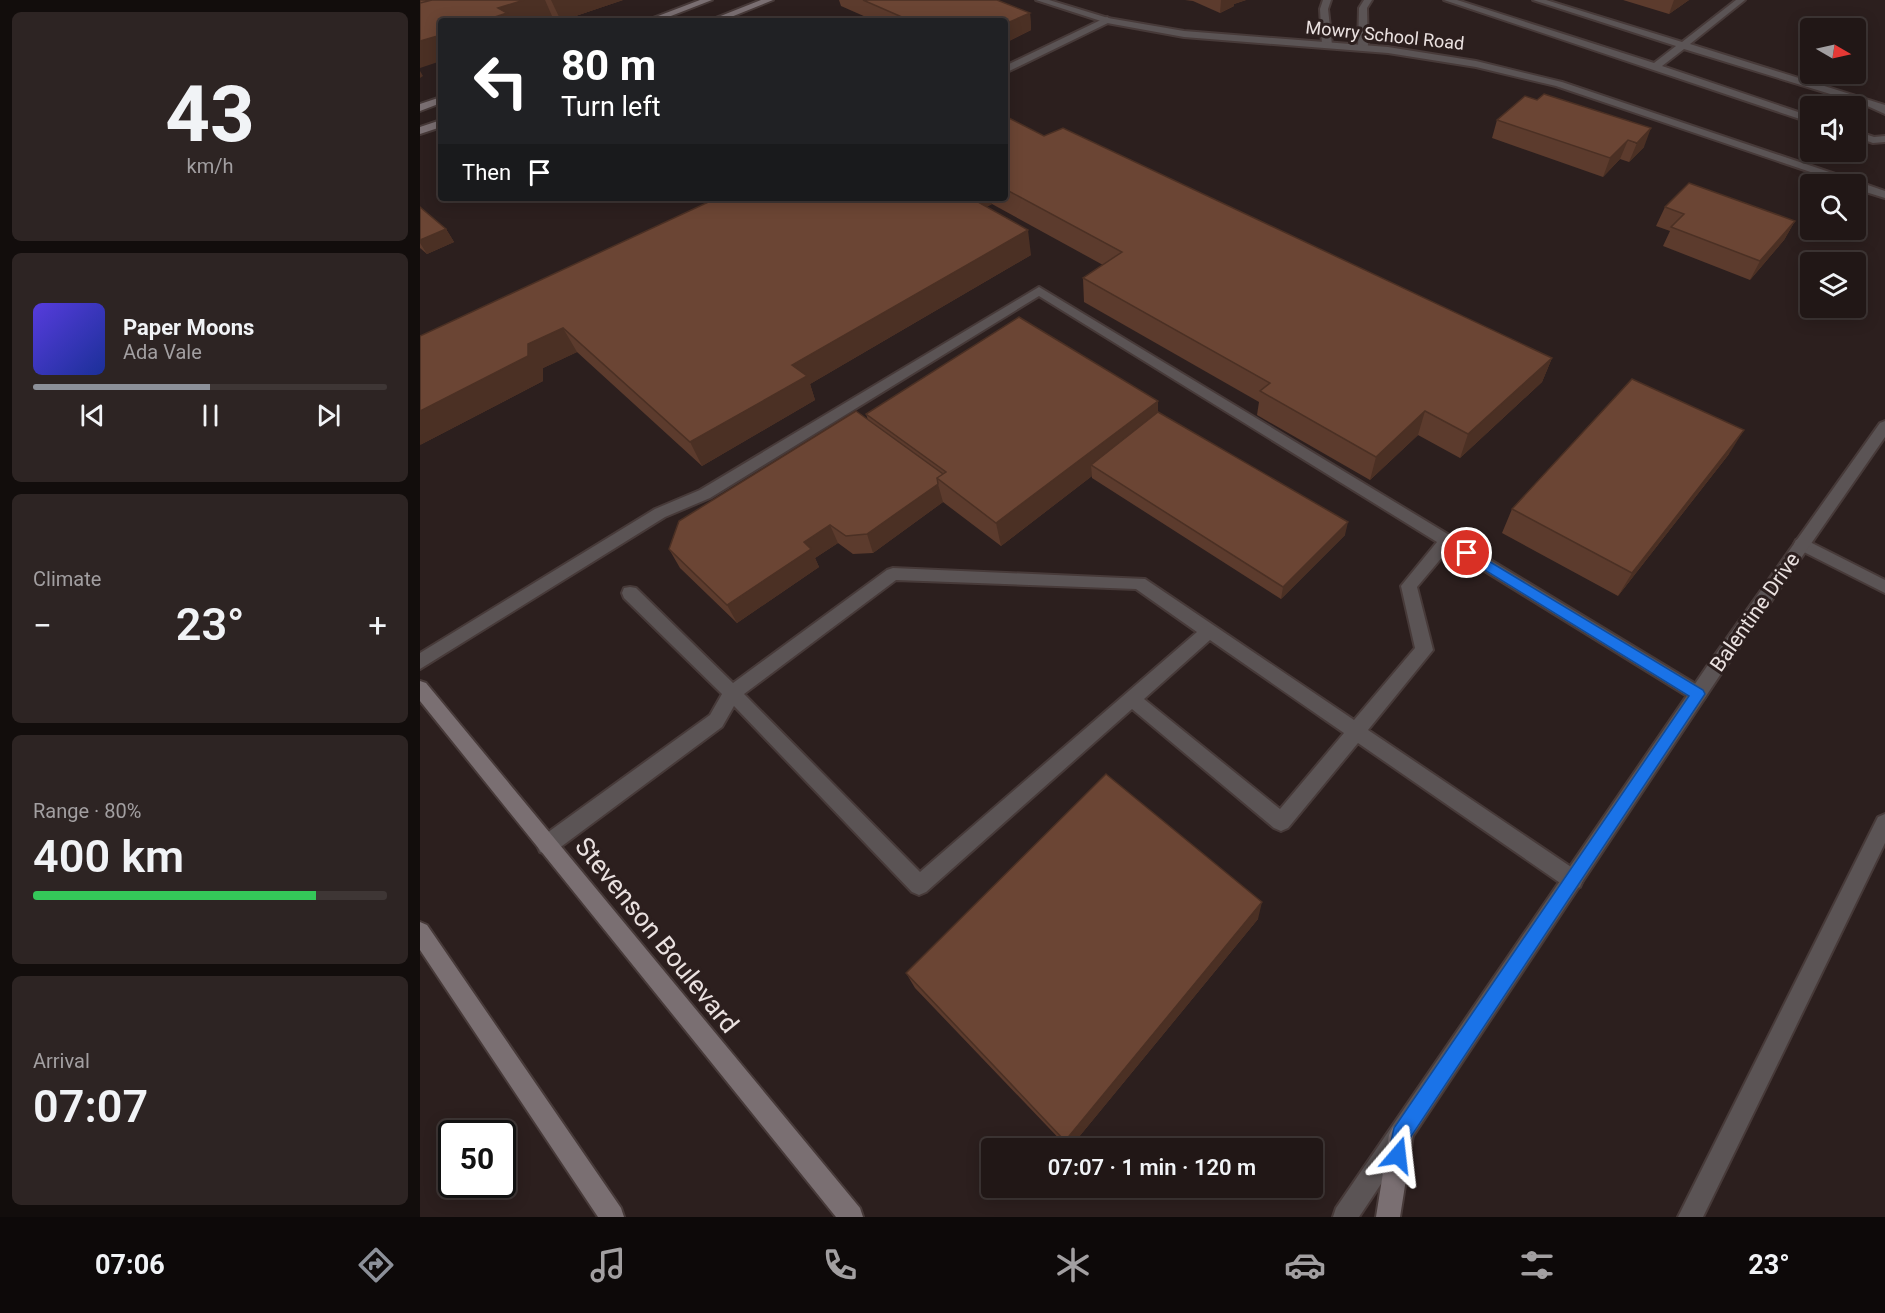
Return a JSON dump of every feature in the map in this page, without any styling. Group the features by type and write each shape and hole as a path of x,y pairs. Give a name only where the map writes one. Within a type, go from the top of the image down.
{"main road":[{"path":"658,18 708,0"},
{"path":"721,18 768,0"},
{"path":"420,108 438,101"},
{"path":"420,131 438,124"},
{"name":"Stevenson Boulevard","path":"420,688 851,1217"},
{"path":"420,932 612,1217"},
{"path":"1388,1217 1401,1135"}],"street":[{"name":"Mowry School Road","path":"1040,0 1107,20 1194,36 1363,48 1465,62 1559,84 1825,174"},
{"path":"1327,0 1324,9 1327,45"},
{"path":"1363,48 1363,8 1368,0"},
{"path":"1448,0 1800,116"},
{"path":"1537,0 1867,102 1885,111"},
{"path":"1655,67 1741,0"},
{"path":"1008,69 1107,20"},
{"path":"1866,138 1885,140"},
{"name":"Mowry School Road","path":"1866,188 1885,195"},
{"path":"420,662 660,513 705,494 1039,291 1698,694"},
{"name":"Balentine Drive","path":"1345,1217 1698,694 1885,426"},
{"path":"1132,699 1281,822 1424,650 1409,586 1448,541"},
{"path":"1802,544 1885,587"},
{"path":"547,845 716,721 732,693 893,574 1138,583 1573,880"},
{"path":"630,593 732,693 919,885 1209,631"},
{"path":"1690,1217 1885,824"}],"building":[{"path":"432,0 524,0 498,8 507,13 492,18 438,18 438,36 420,41 420,3"},
{"path":"863,0 997,0 1030,13 1008,23 1008,18 904,18"},
{"path":"1544,94 1651,128 1637,143 1628,140 1610,158 1497,120 1525,96 1537,100"},
{"path":"1008,118 1044,136 1063,128 1552,358 1468,434 1425,411 1376,457 1260,391 1270,383 1083,278 1122,252 1008,191"},
{"path":"1689,183 1795,221 1760,261 1671,227 1684,214 1665,207"},
{"path":"711,201 976,201 1028,230 792,365 807,376 690,442 563,328 528,344 528,356 420,411 420,336"},
{"path":"420,207 446,229 420,240"},
{"path":"1019,317 1158,401 996,523 937,478 946,472 866,414"},
{"path":"1632,379 1744,430 1632,573 1512,509"},
{"path":"856,411 943,474 937,478 938,484 867,534 846,536 830,525 804,542 811,549 727,605 669,549 679,521"},
{"path":"1158,412 1348,522 1283,587 1091,465"},
{"path":"1106,774 1262,902 1067,1138 1062,1138 906,973"}],"route":[{"path":"1398,1155 1401,1135 1698,694 1467,553"}]}
